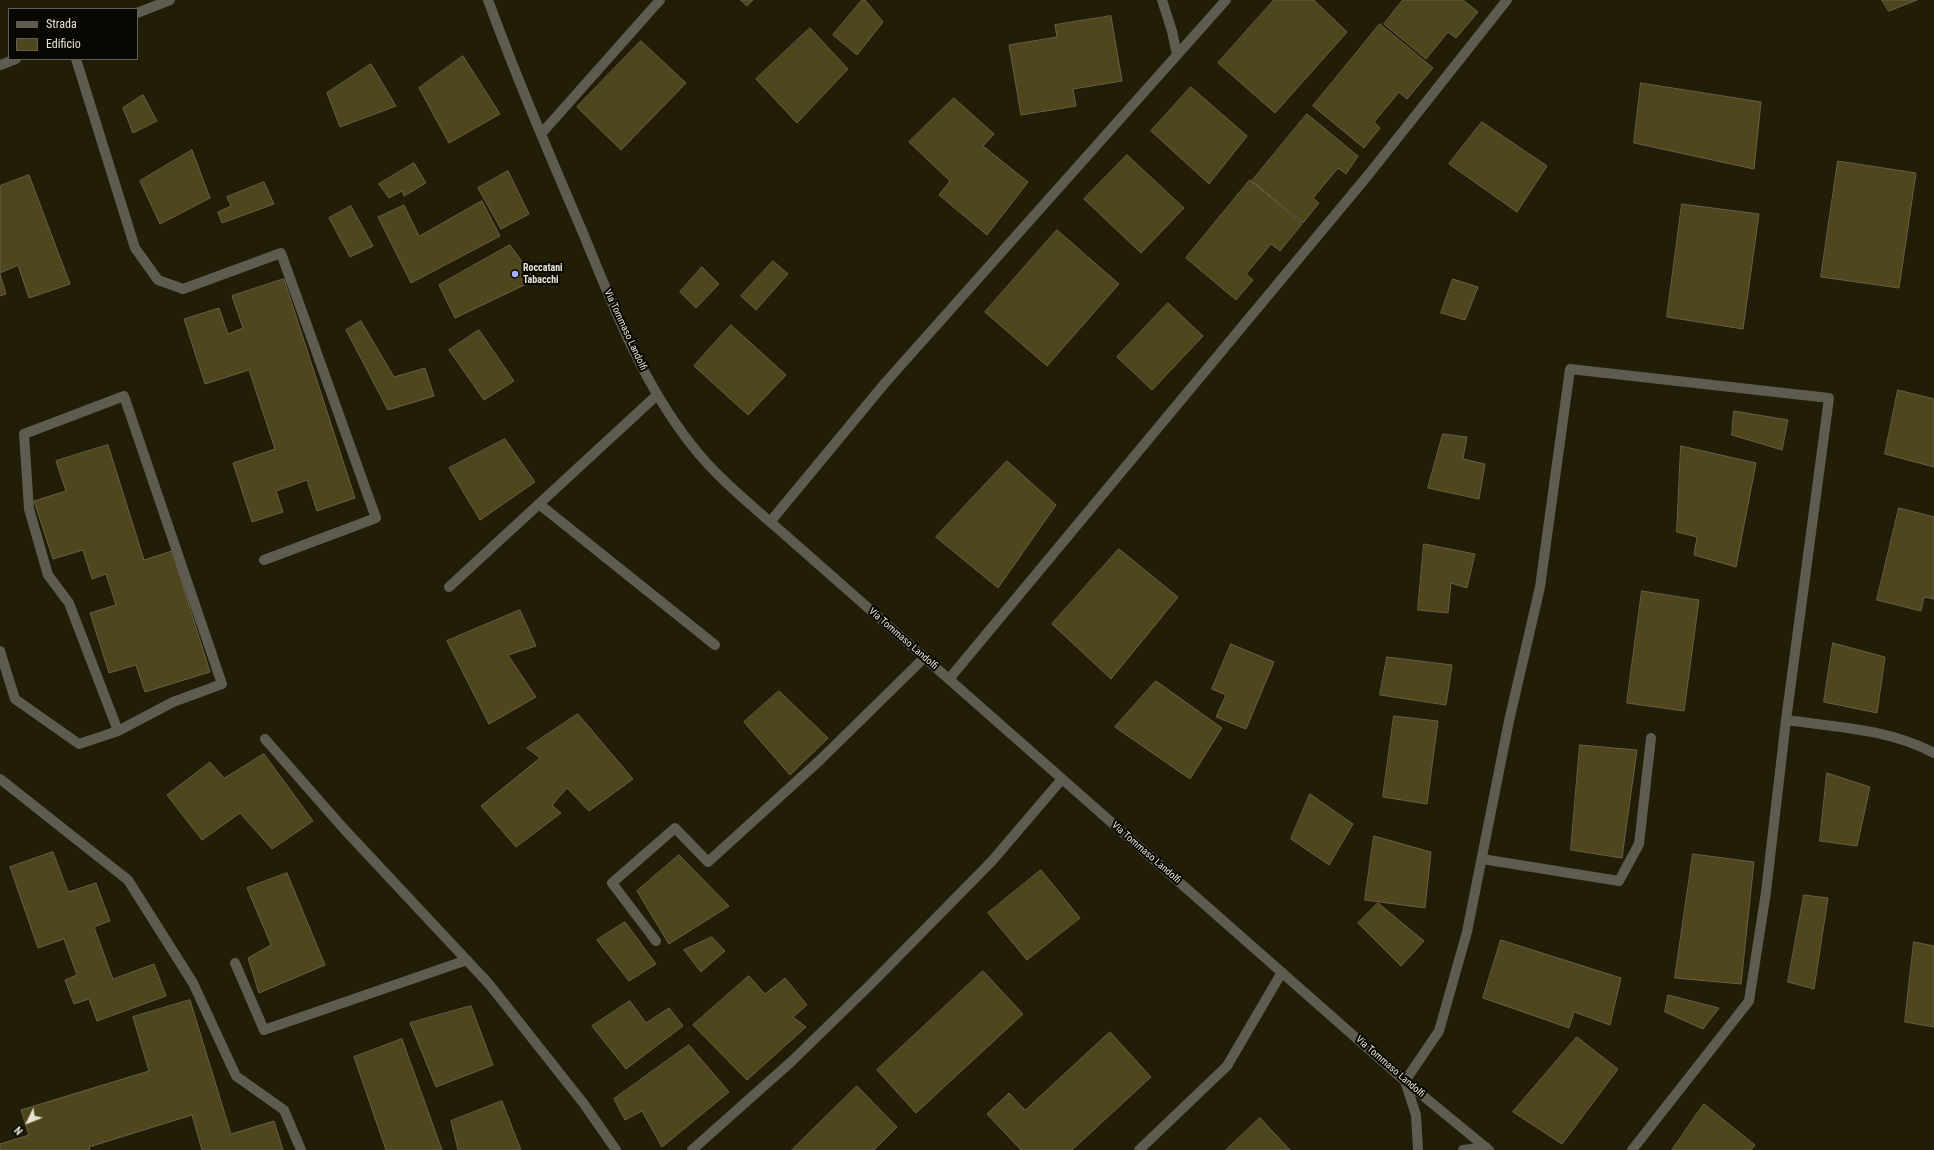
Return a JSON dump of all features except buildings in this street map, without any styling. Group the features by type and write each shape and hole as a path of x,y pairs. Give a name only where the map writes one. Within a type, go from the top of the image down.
{"street":[{"path":"138,13 170,0"},
{"name":"Via Tommaso Landolfi","path":"488,0 541,134 631,348 657,395 690,443 726,482 770,522 1405,1081 1487,1149"},
{"path":"541,134 660,0"},
{"path":"1162,0 1172,31 1177,55"},
{"path":"770,522 886,383 1226,0"},
{"path":"949,679 1369,174 1507,0"},
{"path":"0,65 13,60"},
{"path":"76,60 135,248 158,280 183,289 281,253 376,518 264,560"},
{"path":"1418,1150 1416,1114 1405,1081 1439,1031 1467,932 1510,721 1540,587 1570,369 1829,398 1786,720 1766,892 1750,1001 1632,1150"},
{"path":"449,587 657,395"},
{"path":"0,651 15,699 80,744 118,731 173,702 222,684 124,396 24,434 29,509 48,575 69,603 118,731"},
{"path":"539,504 714,645"},
{"path":"656,941 612,883 675,828 708,862 819,761 924,658"},
{"path":"1786,720 1866,731 1916,744 1934,753"},
{"path":"1482,859 1620,881 1639,844 1651,738"},
{"path":"265,739 344,829 489,984 584,1104 616,1150"},
{"path":"0,779 128,880 193,983 236,1076 284,1110 301,1150"},
{"path":"692,1150 792,1061 881,974 992,861 1062,779"},
{"path":"235,963 264,1030 467,960"},
{"path":"1138,1150 1227,1066 1282,972"},
{"path":"1463,1150 1487,1149"}],"place":[{"name":"Roccatani Tabacchi","path":"515,274"}]}
